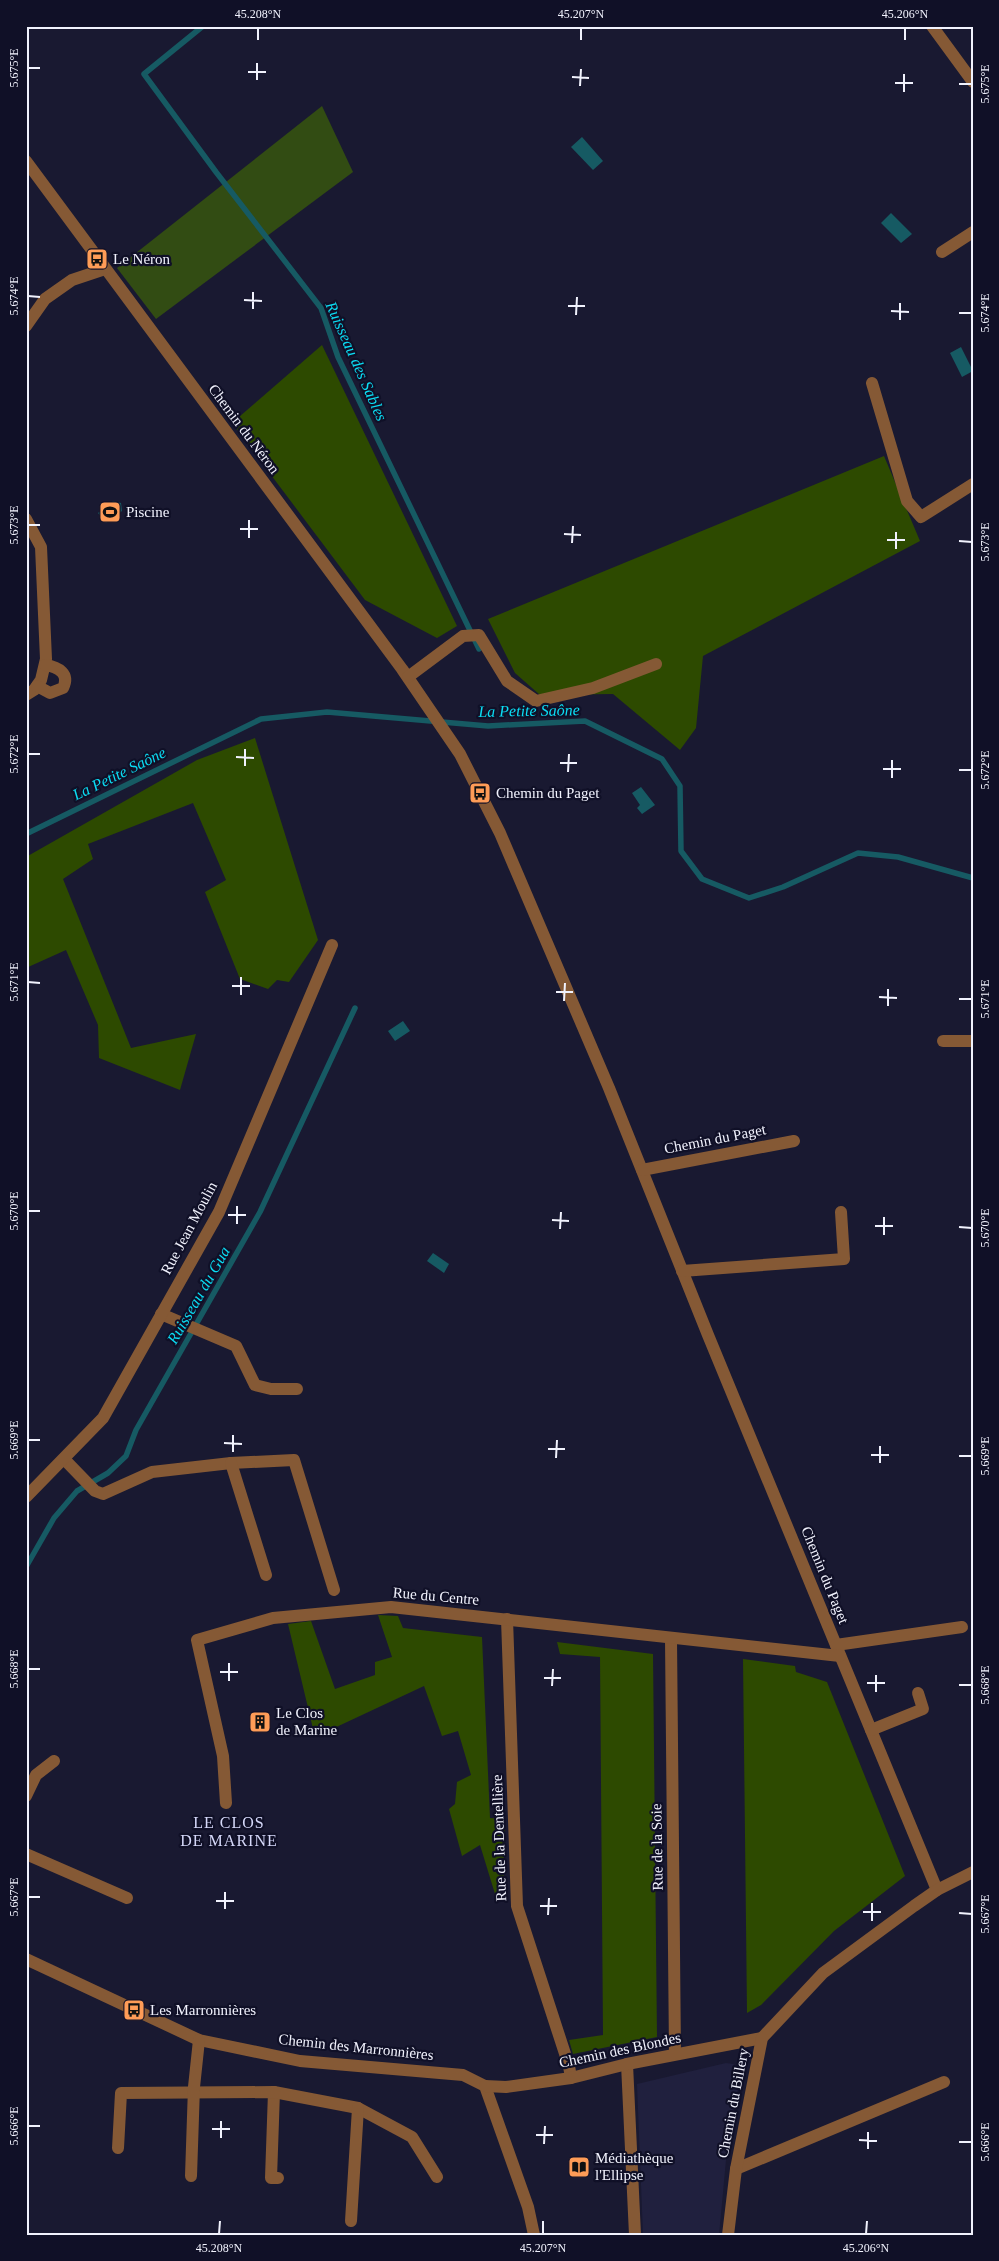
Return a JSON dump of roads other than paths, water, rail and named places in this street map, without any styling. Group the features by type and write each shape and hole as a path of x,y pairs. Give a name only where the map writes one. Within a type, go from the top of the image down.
{"street":[{"path":"932,26 973,82"},
{"name":"Chemin du Néron","path":"26,162 408,677 444,729"},
{"path":"942,252 973,232"},
{"path":"26,326 45,299 72,280 104,269"},
{"path":"872,383 907,501 921,517 973,484"},
{"path":"26,519 41,547 45,665 41,680 26,695"},
{"path":"408,677 463,636 479,635 507,680 536,701 593,688 656,664"},
{"path":"37,686 50,693 63,688 66,682 64,674 60,669 45,665"},
{"name":"Chemin du Paget","path":"444,729 460,754 500,833 642,1170 937,1890"},
{"name":"Rue Jean Moulin","path":"26,1497 103,1418 219,1212 332,945"},
{"path":"943,1041 973,1041"},
{"name":"Chemin du Paget","path":"642,1170 794,1141"},
{"path":"682,1271 844,1259 841,1212"},
{"path":"161,1314 236,1346 255,1385 271,1389 297,1389"},
{"path":"64,1459 94,1491 103,1494 152,1472 231,1463 294,1460 334,1590"},
{"path":"231,1463 266,1575"},
{"name":"Rue du Centre","path":"226,1803 223,1756 197,1640 273,1618 383,1608 507,1619 671,1639 838,1651 962,1628"},
{"name":"Rue de la Dentellière","path":"507,1619 517,1906 571,2078"},
{"name":"Rue de la Soie","path":"671,1639 675,2054"},
{"path":"871,1730 923,1709 918,1693"},
{"path":"26,1796 36,1776 54,1761"},
{"path":"26,1854 127,1898"},
{"name":"Chemin du Billery","path":"728,2235 736,2169 762,2038 823,1973 937,1890 973,1872"},
{"name":"Chemin des Marronnières","path":"26,1959 199,2040 300,2061 462,2074 485,2086"},
{"name":"Chemin des Blondes","path":"485,2086 506,2087 571,2078 627,2064 762,2038"},
{"path":"191,2176 194,2094 199,2040"},
{"path":"627,2064 635,2235"},
{"path":"736,2169 944,2082"},
{"path":"485,2086 528,2207 534,2235"},
{"path":"118,2148 121,2092 194,2094 274,2092 358,2108 412,2137 437,2177"},
{"path":"274,2092 271,2178 278,2178"},
{"path":"351,2220 358,2108"}],"waterway":[{"name":"Ruisseau des Sables","path":"203,26 144,74 216,172 321,308 338,357 479,649"},
{"name":"La Petite Saône","path":"26,834 261,719 327,712 488,726 585,721 662,759 680,786 681,851 702,879 749,898 783,887 858,853 898,857 973,878"},
{"name":"Ruisseau du Gua","path":"26,1567 54,1518 77,1491 108,1473 126,1456 136,1430 260,1212 355,1008"}],"place":[{"name":"Le Néron","path":"97,259"},
{"name":"Piscine","path":"110,512"},
{"name":"Chemin du Paget","path":"480,793"},
{"name":"Le Clos de Marine","path":"260,1722"},
{"name":"Les Marronnières","path":"134,2010"},
{"name":"Médiathèque l'Ellipse","path":"579,2167"}],"district":[{"name":"LE CLOS DE MARINE","path":"229,1831"}]}
